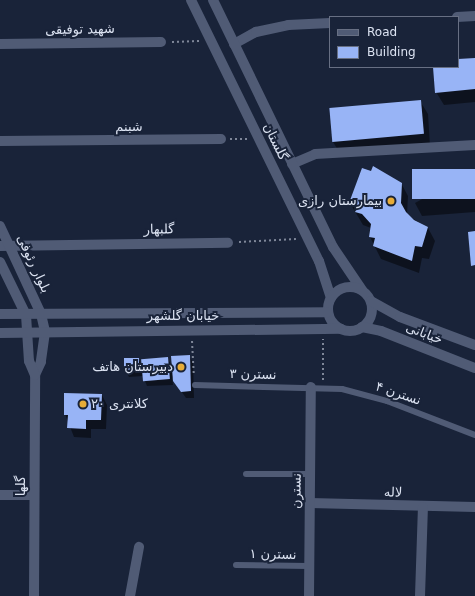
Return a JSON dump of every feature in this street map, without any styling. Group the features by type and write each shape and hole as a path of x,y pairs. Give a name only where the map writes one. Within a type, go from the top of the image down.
{"main road":[{"name":"گلستان","path":"191,0 319,261 331,298"},
{"name":"گلستان","path":"212,0 333,247 362,290"},
{"path":"459,17 475,16"},
{"path":"234,44 256,32 288,25 329,23"},
{"name":"شهید توفیقی","path":"0,44 160,42"},
{"name":"شبنم","path":"0,141 221,139"},
{"path":"292,164 315,154 475,144"},
{"name":"بلوار رئوفی","path":"0,226 5,246 41,314 45,332"},
{"name":"گلبهار","path":"5,246 228,243"},
{"path":"0,262 26,315 29,361 35,375"},
{"path":"355,288 362,290 371,302 371,316 362,327 355,330 341,329 335,325 328,312 331,298 341,289 355,288"},
{"name":"خیابانی","path":"371,302 400,317 475,345"},
{"name":"خیابان گلشهر","path":"0,314 328,312"},
{"name":"خیابانی","path":"362,327 381,331 475,368"},
{"name":"خیابان گلشهر","path":"0,333 192,329 341,329"},
{"path":"35,375 40,362 45,332"},
{"name":"گلها","path":"34,596 35,375"},
{"name":"نسترن","path":"309,596 311,386"},
{"path":"0,495 34,495"},
{"name":"لاله","path":"310,503 423,507 475,507"},
{"path":"420,596 423,507"},
{"path":"130,596 139,547"}],"lane":[{"name":"نسترن ٣","path":"195,385 311,386"},
{"name":"نسترن ۴","path":"311,386 366,394 475,435"},
{"path":"246,474 310,474"},
{"name":"نسترن ١","path":"236,565 310,566"}],"path":[{"path":"160,42 211,41"},
{"path":"221,139 259,139"},
{"path":"228,243 308,238"},
{"path":"192,329 195,385"},
{"path":"323,329 323,388"}],"building":[{"path":"475,58 475,89 435,93 433,68 459,68 459,59"},
{"path":"421,100 424,134 332,142 329,108"},
{"path":"373,166 402,183 401,203 406,212 414,220 428,227 422,247 415,246 412,261 373,246 375,238 369,237 371,224 362,214 355,212 358,206 349,203 362,168 371,171"},
{"path":"412,169 475,169 475,199 412,199"},
{"path":"475,231 475,265 471,266 468,232"},
{"name":"دبیرستان هاتف","path":"190,355 191,391 181,392 173,381 171,356"},
{"path":"168,357 170,379 143,381 141,359"},
{"path":"124,358 139,358 139,371 124,371"},
{"name":"کلانتری ۲۰","path":"64,393 102,394 101,420 86,420 86,429 67,428 68,415 64,415"}],"place":[{"name":"بیمارستان رازی","path":"391,201"},
{"name":"دبیرستان هاتف","path":"181,367"},
{"name":"کلانتری ۲۰","path":"83,404"}]}
